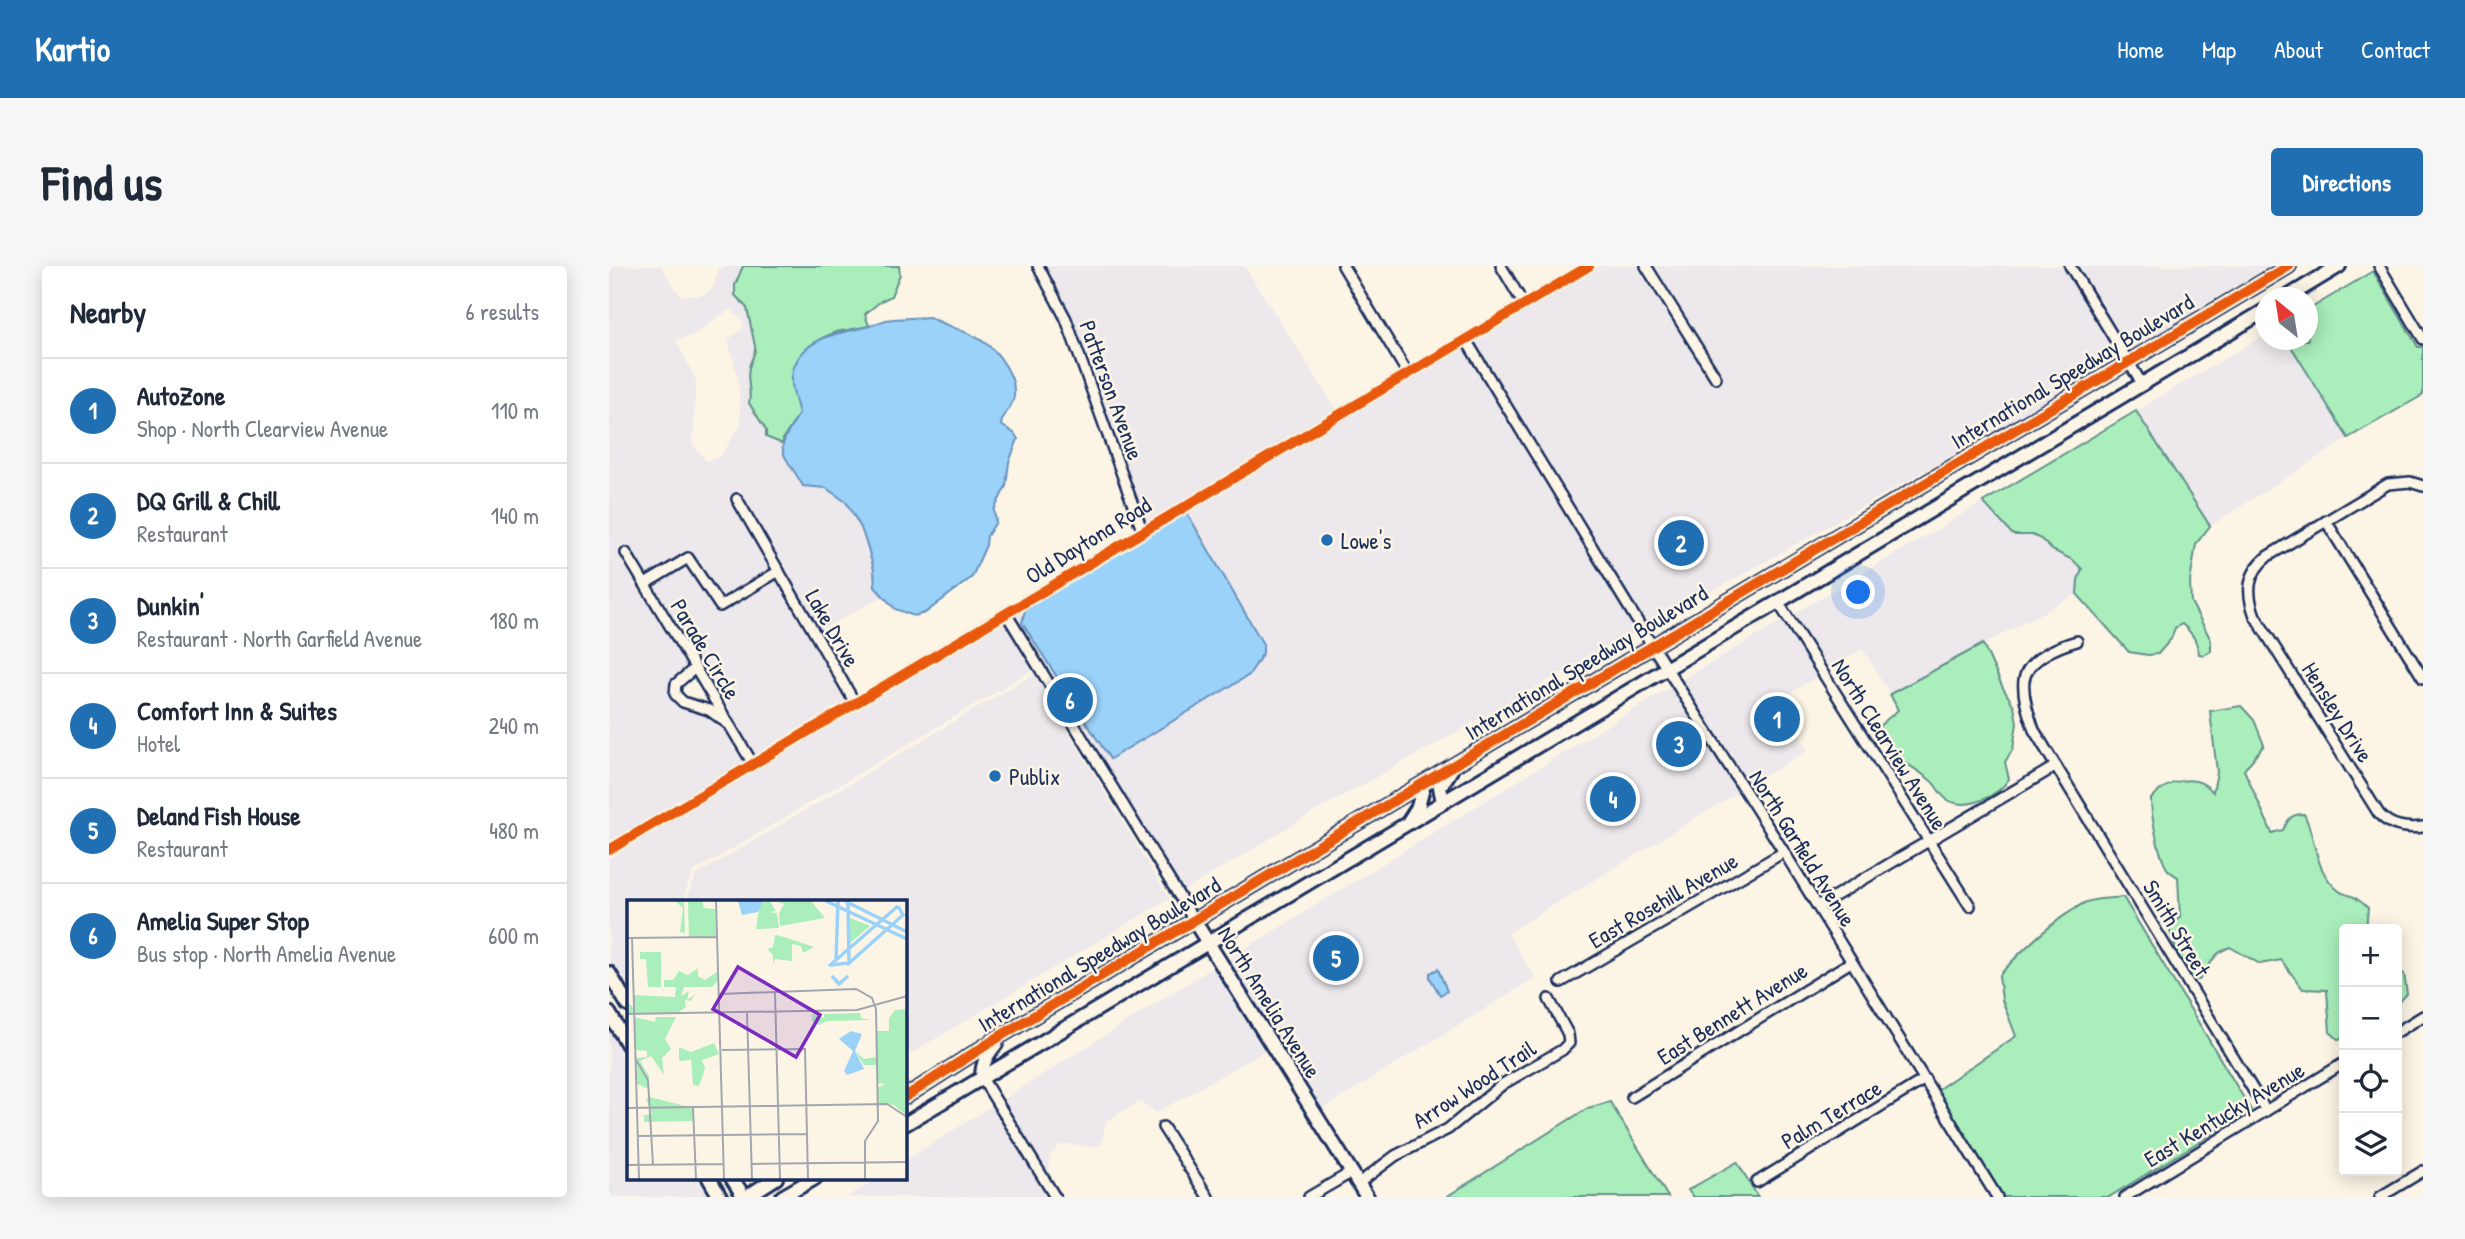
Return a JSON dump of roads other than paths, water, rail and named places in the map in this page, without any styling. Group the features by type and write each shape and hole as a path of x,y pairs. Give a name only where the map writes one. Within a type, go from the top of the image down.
{"main road":[{"name":"International Speedway Boulevard","path":"907,1096 1002,1035 2289,266"},
{"path":"2304,287 2337,267"},
{"name":"International Speedway Boulevard","path":"907,1123 2255,317"},
{"path":"1443,802 1440,787 1454,766"},
{"path":"1406,824 1418,807 1424,784"},
{"name":"North Amelia Avenue","path":"1195,922 1367,1197"},
{"path":"609,973 627,1003"},
{"path":"609,995 627,1003"},
{"path":"609,1013 627,1043"},
{"path":"982,1078 982,1067 987,1055 1002,1035"},
{"path":"710,1180 720,1197"},
{"path":"733,1180 745,1197 773,1180"},
{"path":"782,1197 812,1180"}],"street":[{"name":"Patterson Avenue","path":"1038,266 1066,318 1142,530"},
{"path":"1343,266 1408,374"},
{"path":"1501,266 1524,305"},
{"name":"Old Daytona Road","path":"609,850 1588,266"},
{"path":"1646,266 1716,378"},
{"path":"2070,266 2143,384"},
{"path":"2379,266 2423,339"},
{"name":"North Garfield Avenue","path":"1466,340 1653,647 1818,906 1997,1197"},
{"path":"2423,486 2410,482 2388,484 2326,522 2423,678"},
{"name":"Lake Drive","path":"737,499 855,704"},
{"name":"Hensley Drive","path":"2326,522 2257,565 2249,586 2249,600 2255,616 2379,814 2386,821 2405,829 2423,827"},
{"name":"Parade Circle","path":"626,553 753,764"},
{"path":"645,584 688,558 720,606 779,571"},
{"name":"North Clearview Avenue","path":"1778,602 1970,906"},
{"name":"North Amelia Avenue","path":"1007,615 1195,922"},
{"name":"Smith Street","path":"2077,641 2053,648 2031,667 2024,678 2026,702 2034,730 2266,1111"},
{"path":"695,668 676,684 675,694 683,702 709,710 730,726"},
{"path":"1818,906 2056,766"},
{"name":"East Rosehill Avenue","path":"1561,982 1784,852"},
{"name":"East Bennett Avenue","path":"1632,1097 1851,962"},
{"name":"Arrow Wood Trail","path":"1355,1178 1448,1129 1503,1084 1562,1050 1569,1042 1568,1034 1549,999"},
{"path":"2402,1029 2423,1016"},
{"name":"East Kentucky Avenue","path":"2125,1197 2339,1066"},
{"path":"982,1078 1055,1197"},
{"name":"Palm Terrace","path":"1757,1182 1925,1079"},
{"path":"1163,1127 1209,1197"},
{"path":"2380,1197 2423,1171"},
{"path":"1309,1197 1355,1178"}],"water":[{"path":"929,317 981,340 998,355 1011,376 1014,392 1010,408 1001,425 1018,439 1009,462 1006,486 994,510 996,522 987,536 986,545 972,577 925,613 914,616 895,609 875,587 868,548 861,528 846,502 826,488 803,486 785,458 783,445 799,414 792,372 806,349 824,338 886,320"},
{"path":"1186,511 1263,644 1263,653 1249,675 1110,759 1022,623 1025,610"},
{"path":"1438,969 1447,991 1440,995 1430,978 1430,973"}],"place":[{"name":"Lowe's","path":"1327,540"},
{"name":"DQ Grill & Chill","path":"1681,543"},
{"name":"Amelia Super Stop","path":"1070,700"},
{"name":"AutoZone","path":"1777,719"},
{"name":"Dunkin'","path":"1679,744"},
{"name":"Publix","path":"995,776"},
{"name":"Comfort Inn & Suites","path":"1613,799"},
{"name":"Deland Fish House","path":"1336,958"}]}
